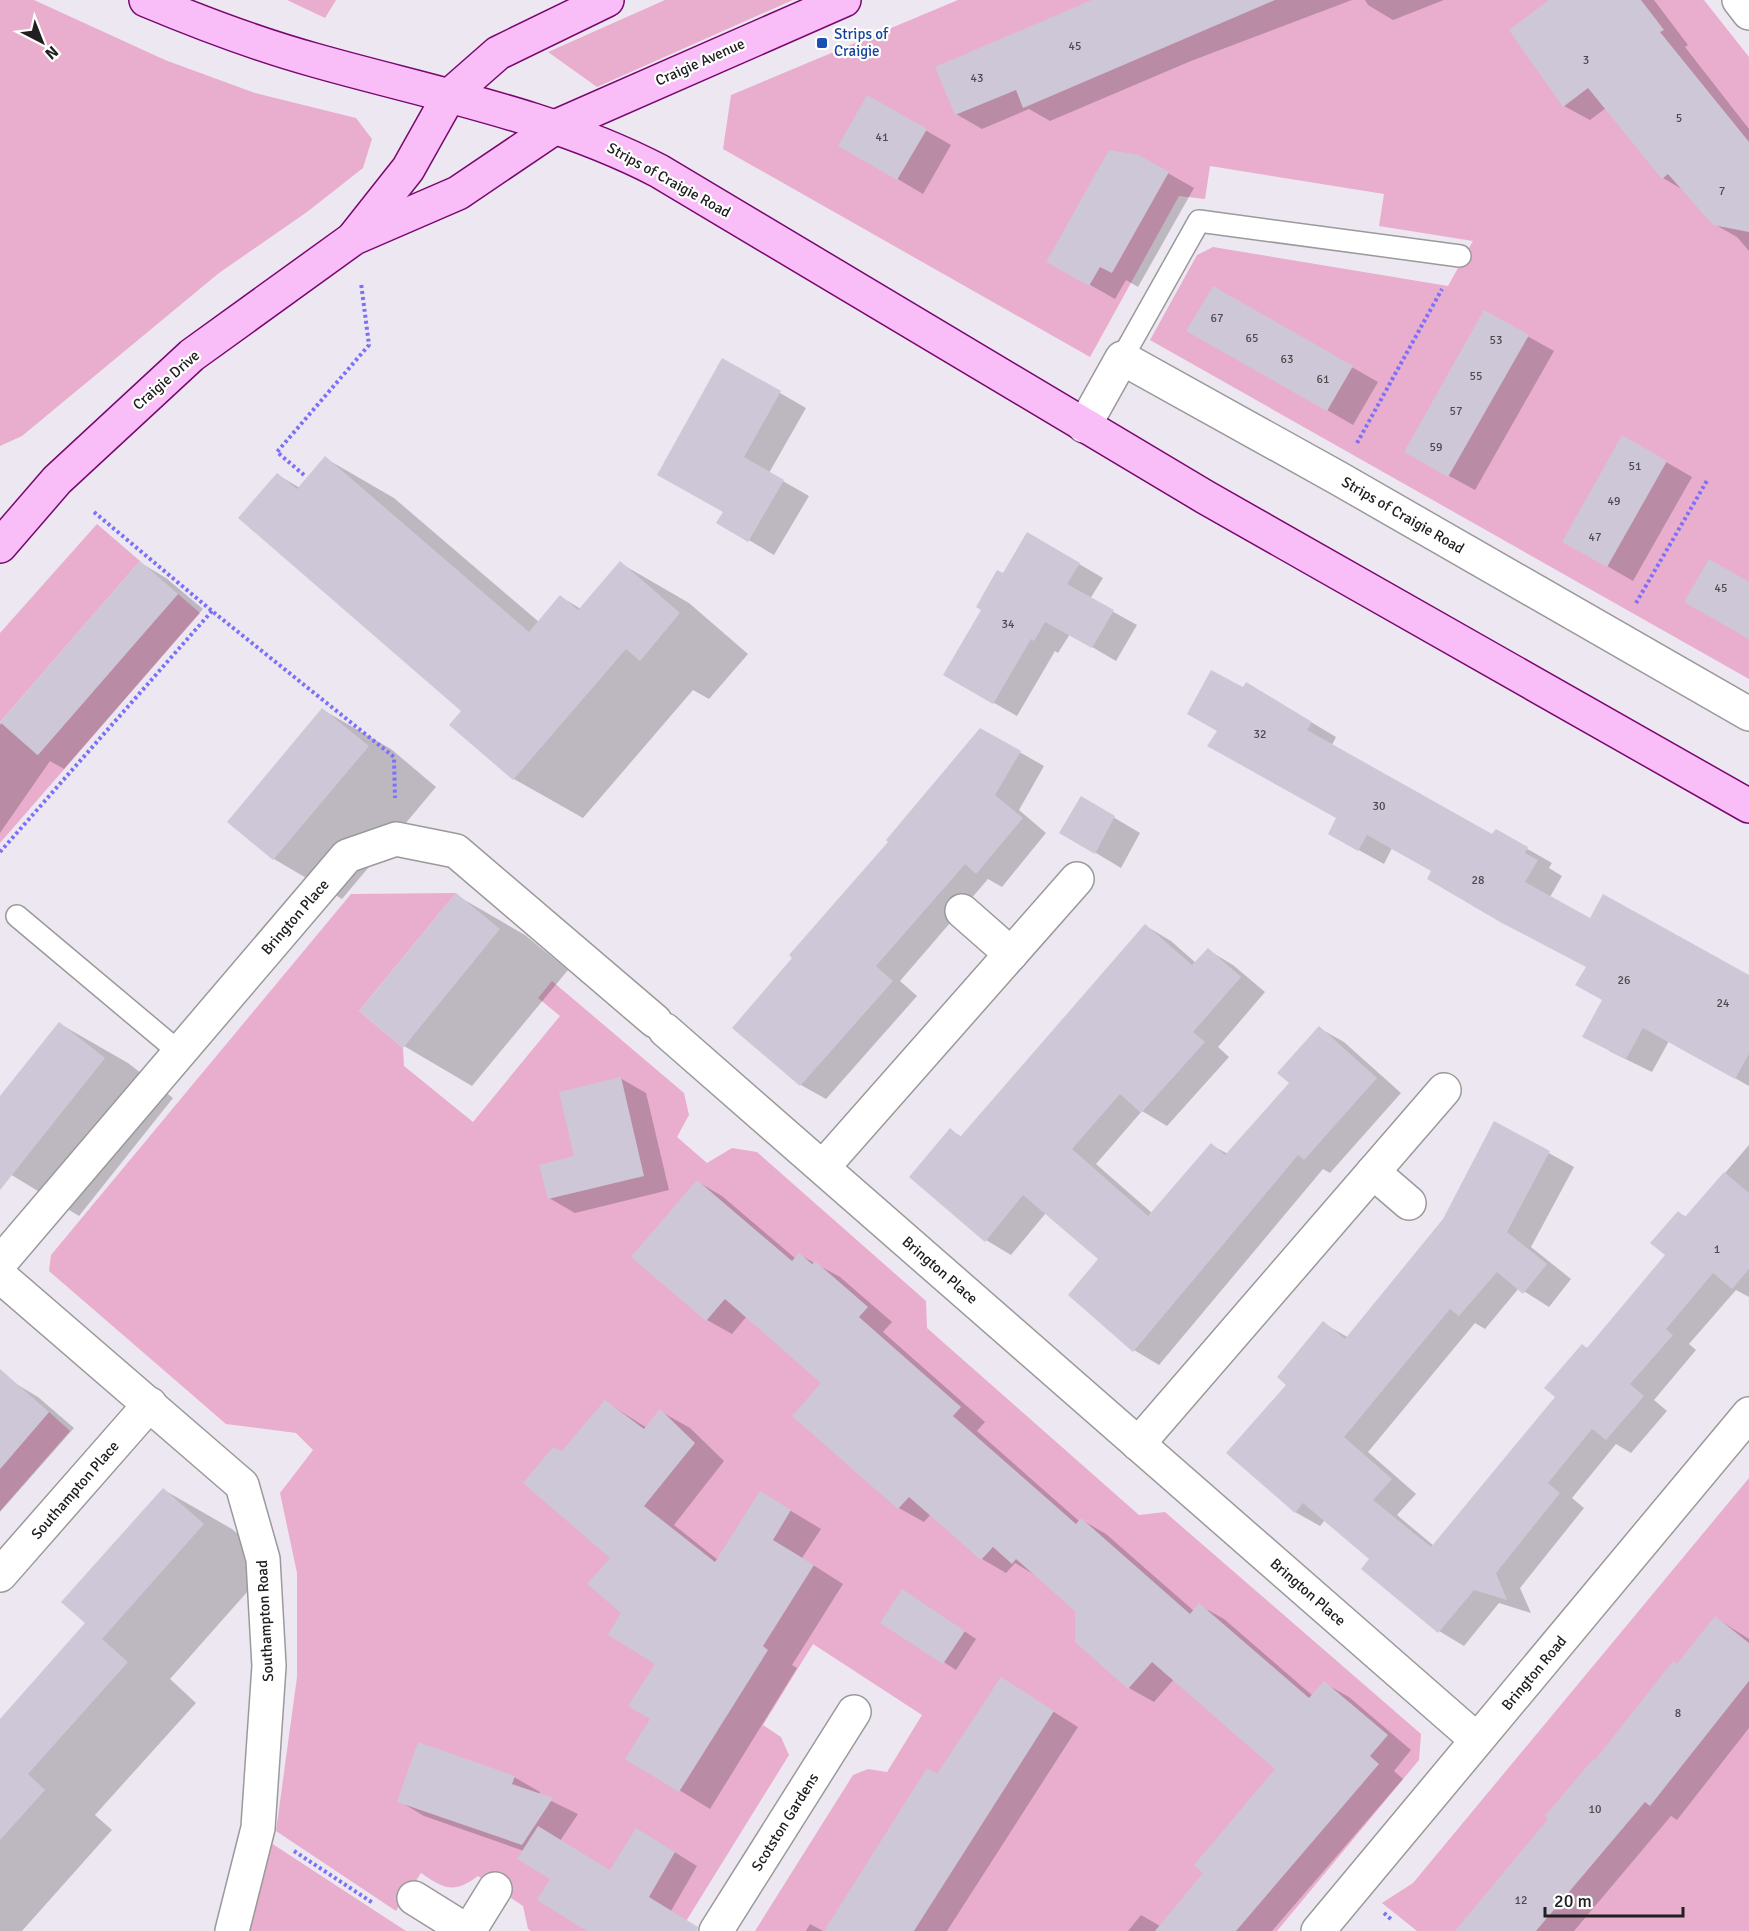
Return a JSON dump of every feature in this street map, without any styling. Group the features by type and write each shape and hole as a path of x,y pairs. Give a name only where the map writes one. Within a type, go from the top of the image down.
{"street":[{"name":"Strips of Craigie Road","path":"146,0 210,27 312,59 556,126 614,147 659,171 1084,426 1749,806"},
{"path":"449,96 498,53 607,0"},
{"name":"Craigie Avenue","path":"556,126 844,0"},
{"path":"1738,0 1749,13"},
{"name":"Craigie Drive","path":"354,238 408,169 449,96"},
{"name":"Craigie Drive","path":"0,546 57,480 192,355 354,238 458,193 556,126"},
{"name":"Strips of Craigie Road","path":"1122,358 1338,478 1749,714"},
{"path":"1084,426 1122,358"},
{"name":"Brington Place","path":"0,1263 347,856 396,838 456,851 824,1167 1477,1740"},
{"path":"824,1167 1077,879"},
{"path":"962,911 1011,954"},
{"path":"1138,1444 1444,1090"},
{"path":"1373,1172 1409,1203"},
{"name":"Southampton Road","path":"0,1276 242,1485 263,1559 269,1666 258,1828 232,1931"},
{"name":"Southampton Place","path":"0,1575 150,1404"},
{"name":"Brington Road","path":"1318,1931 1749,1414"},
{"name":"Scotston Gardens","path":"716,1931 854,1712"},
{"path":"414,1898 468,1931 495,1889"}],"lane":[{"path":"1122,358 1199,221 1460,256"},
{"path":"17,916 179,1052"}],"path":[{"path":"1338,478 1460,256"},
{"path":"304,476 277,452 369,345 363,297"},
{"path":"1616,638 1708,479"},
{"path":"94,512 212,611 394,757 396,838"},
{"path":"0,852 212,611"},
{"path":"258,1828 396,1918 414,1898"}],"shaded area":[{"path":"0,0 34,0 165,60 255,93 356,118 372,139 363,168 307,212 219,273 22,436 0,446"},
{"path":"287,0 336,0 325,18"},
{"path":"665,0 793,0 597,87 548,52"},
{"path":"958,0 1704,0 1749,57 1749,679 1150,340 1197,255 1213,247 1448,286 1473,241 1379,226 1384,194 1210,166 1205,199 1179,196 1090,357 723,149 731,95"},
{"path":"97,524 140,561 0,722 0,633"},
{"path":"178,594 200,613 0,843 0,722 37,755"},
{"path":"456,893 359,1011 403,1048 404,1066 473,1122 560,1016 538,998 552,981 684,1093 689,1115 677,1137 707,1163 732,1148 757,1152 926,1301 927,1328 1139,1515 1165,1512 1421,1734 1419,1760 1277,1931 755,1931 853,1775 868,1769 887,1772 922,1715 813,1644 763,1725 781,1737 789,1755 680,1931 531,1931 528,1929 523,1906 478,1876 470,1882 449,1887 436,1883 421,1873 396,1911 276,1831 297,1677 297,1573 280,1493 313,1450 296,1433 226,1424 49,1271 51,1255 351,894"},
{"path":"49,1412 70,1431 0,1511 0,1469"},
{"path":"1749,1478 1749,1931 1417,1931 1382,1903 1413,1883"},
{"path":"271,1843 406,1931 249,1931"}],"building":[{"path":"1092,0 1275,0 1023,108 1016,90 955,115 935,67"},
{"path":"1549,0 1641,0 1664,30 1660,32 1749,142 1749,232 1713,225 1668,174 1662,179 1588,88 1563,107 1509,30"},
{"path":"867,95 927,129 897,180 838,146"},
{"path":"1109,150 1139,155 1169,172 1112,273 1100,267 1089,286 1046,262"},
{"path":"1213,286 1353,366 1327,411 1186,331"},
{"path":"1484,310 1529,335 1448,477 1404,452"},
{"path":"722,358 781,391 744,457 784,480 748,542 716,523 723,512 657,475"},
{"path":"1622,435 1667,461 1607,567 1562,542"},
{"path":"325,456 529,632 560,595 578,610 620,561 680,613 640,661 626,649 513,780 449,725 461,711 238,518 277,473 297,489"},
{"path":"1027,532 1080,563 1067,584 1114,610 1092,648 1045,622 1034,641 1031,639 993,704 943,675 981,610 976,607 997,570 1003,573"},
{"path":"1709,559 1749,582 1749,639 1684,602"},
{"path":"140,561 178,594 38,755 0,722"},
{"path":"1211,670 1243,687 1246,682 1312,722 1307,730 1492,834 1496,829 1528,847 1525,853 1538,860 1525,882 1590,918 1603,894 1749,975 1749,1054 1735,1079 1643,1028 1626,1059 1582,1037 1602,1000 1575,985 1586,967 1500,922 1427,879 1431,871 1367,835 1358,851 1328,834 1336,818 1207,746 1217,731 1187,714"},
{"path":"322,708 369,746 273,860 227,822"},
{"path":"980,728 1021,751 995,795 1023,818 976,874 965,864 876,966 893,981 800,1086 732,1028 792,958 789,955 888,842 886,840"},
{"path":"1081,796 1115,816 1095,854 1059,833"},
{"path":"456,893 500,929 403,1048 359,1011"},
{"path":"1145,924 1192,965 1208,948 1241,977 1193,1032 1205,1042 1141,1113 1120,1094 1072,1149 1148,1216 1211,1143 1225,1155 1289,1083 1277,1073 1319,1026 1377,1078 1304,1160 1298,1155 1133,1352 1068,1295 1098,1259 1023,1195 985,1242 909,1177 950,1128 960,1137"},
{"path":"59,1022 105,1058 0,1190 0,1096"},
{"path":"621,1077 644,1176 548,1199 539,1165 574,1156 559,1092"},
{"path":"1494,1121 1550,1151 1507,1232 1547,1264 1523,1294 1497,1272 1459,1316 1450,1309 1344,1437 1392,1479 1373,1500 1431,1547 1555,1397 1544,1388 1582,1344 1587,1348 1665,1255 1650,1243 1678,1211 1685,1217 1724,1172 1749,1193 1749,1269 1732,1289 1713,1273 1666,1329 1673,1335 1630,1384 1644,1396 1606,1440 1592,1429 1548,1483 1560,1493 1496,1573 1507,1600 1474,1590 1438,1633 1361,1569 1369,1559 1303,1503 1295,1513 1226,1453 1286,1385 1277,1377 1323,1321 1345,1339 1443,1219"},
{"path":"697,1180 792,1261 799,1253 812,1264 815,1261 868,1307 859,1317 961,1407 953,1416 1076,1524 1081,1518 1190,1614 1199,1603 1309,1698 1324,1681 1388,1735 1370,1756 1379,1764 1236,1931 1155,1931 1203,1873 1194,1865 1275,1769 1152,1662 1128,1689 1075,1642 1075,1611 1016,1559 1012,1564 993,1547 981,1560 909,1497 898,1509 792,1416 821,1383 725,1299 706,1321 631,1257"},
{"path":"0,1369 49,1412 0,1469"},
{"path":"605,1400 644,1429 660,1409 695,1443 644,1506 715,1562 760,1491 791,1510 773,1540 814,1565 763,1646 768,1650 679,1792 625,1759 650,1719 628,1706 655,1664 608,1635 621,1613 587,1584 610,1558 523,1483 553,1447 562,1451"},
{"path":"163,1488 204,1524 102,1639 128,1662 28,1774 45,1790 0,1840 0,1719 85,1623 61,1602"},
{"path":"902,1589 965,1631 943,1664 880,1623"},
{"path":"1715,1616 1749,1643 1749,1681 1650,1806 1645,1802 1536,1931 1455,1931 1548,1819 1545,1816 1593,1759 1595,1760 1673,1661 1677,1664"},
{"path":"1001,1677 1054,1711 914,1931 824,1931 927,1768 937,1774"},
{"path":"418,1742 515,1776 512,1784 553,1798 522,1845 397,1802"},
{"path":"538,1826 610,1870 636,1828 675,1852 649,1897 698,1927 697,1931 587,1931 537,1900 550,1879 517,1859"}],"place":[{"name":"Strips of Craigie","path":"822,43"}]}
